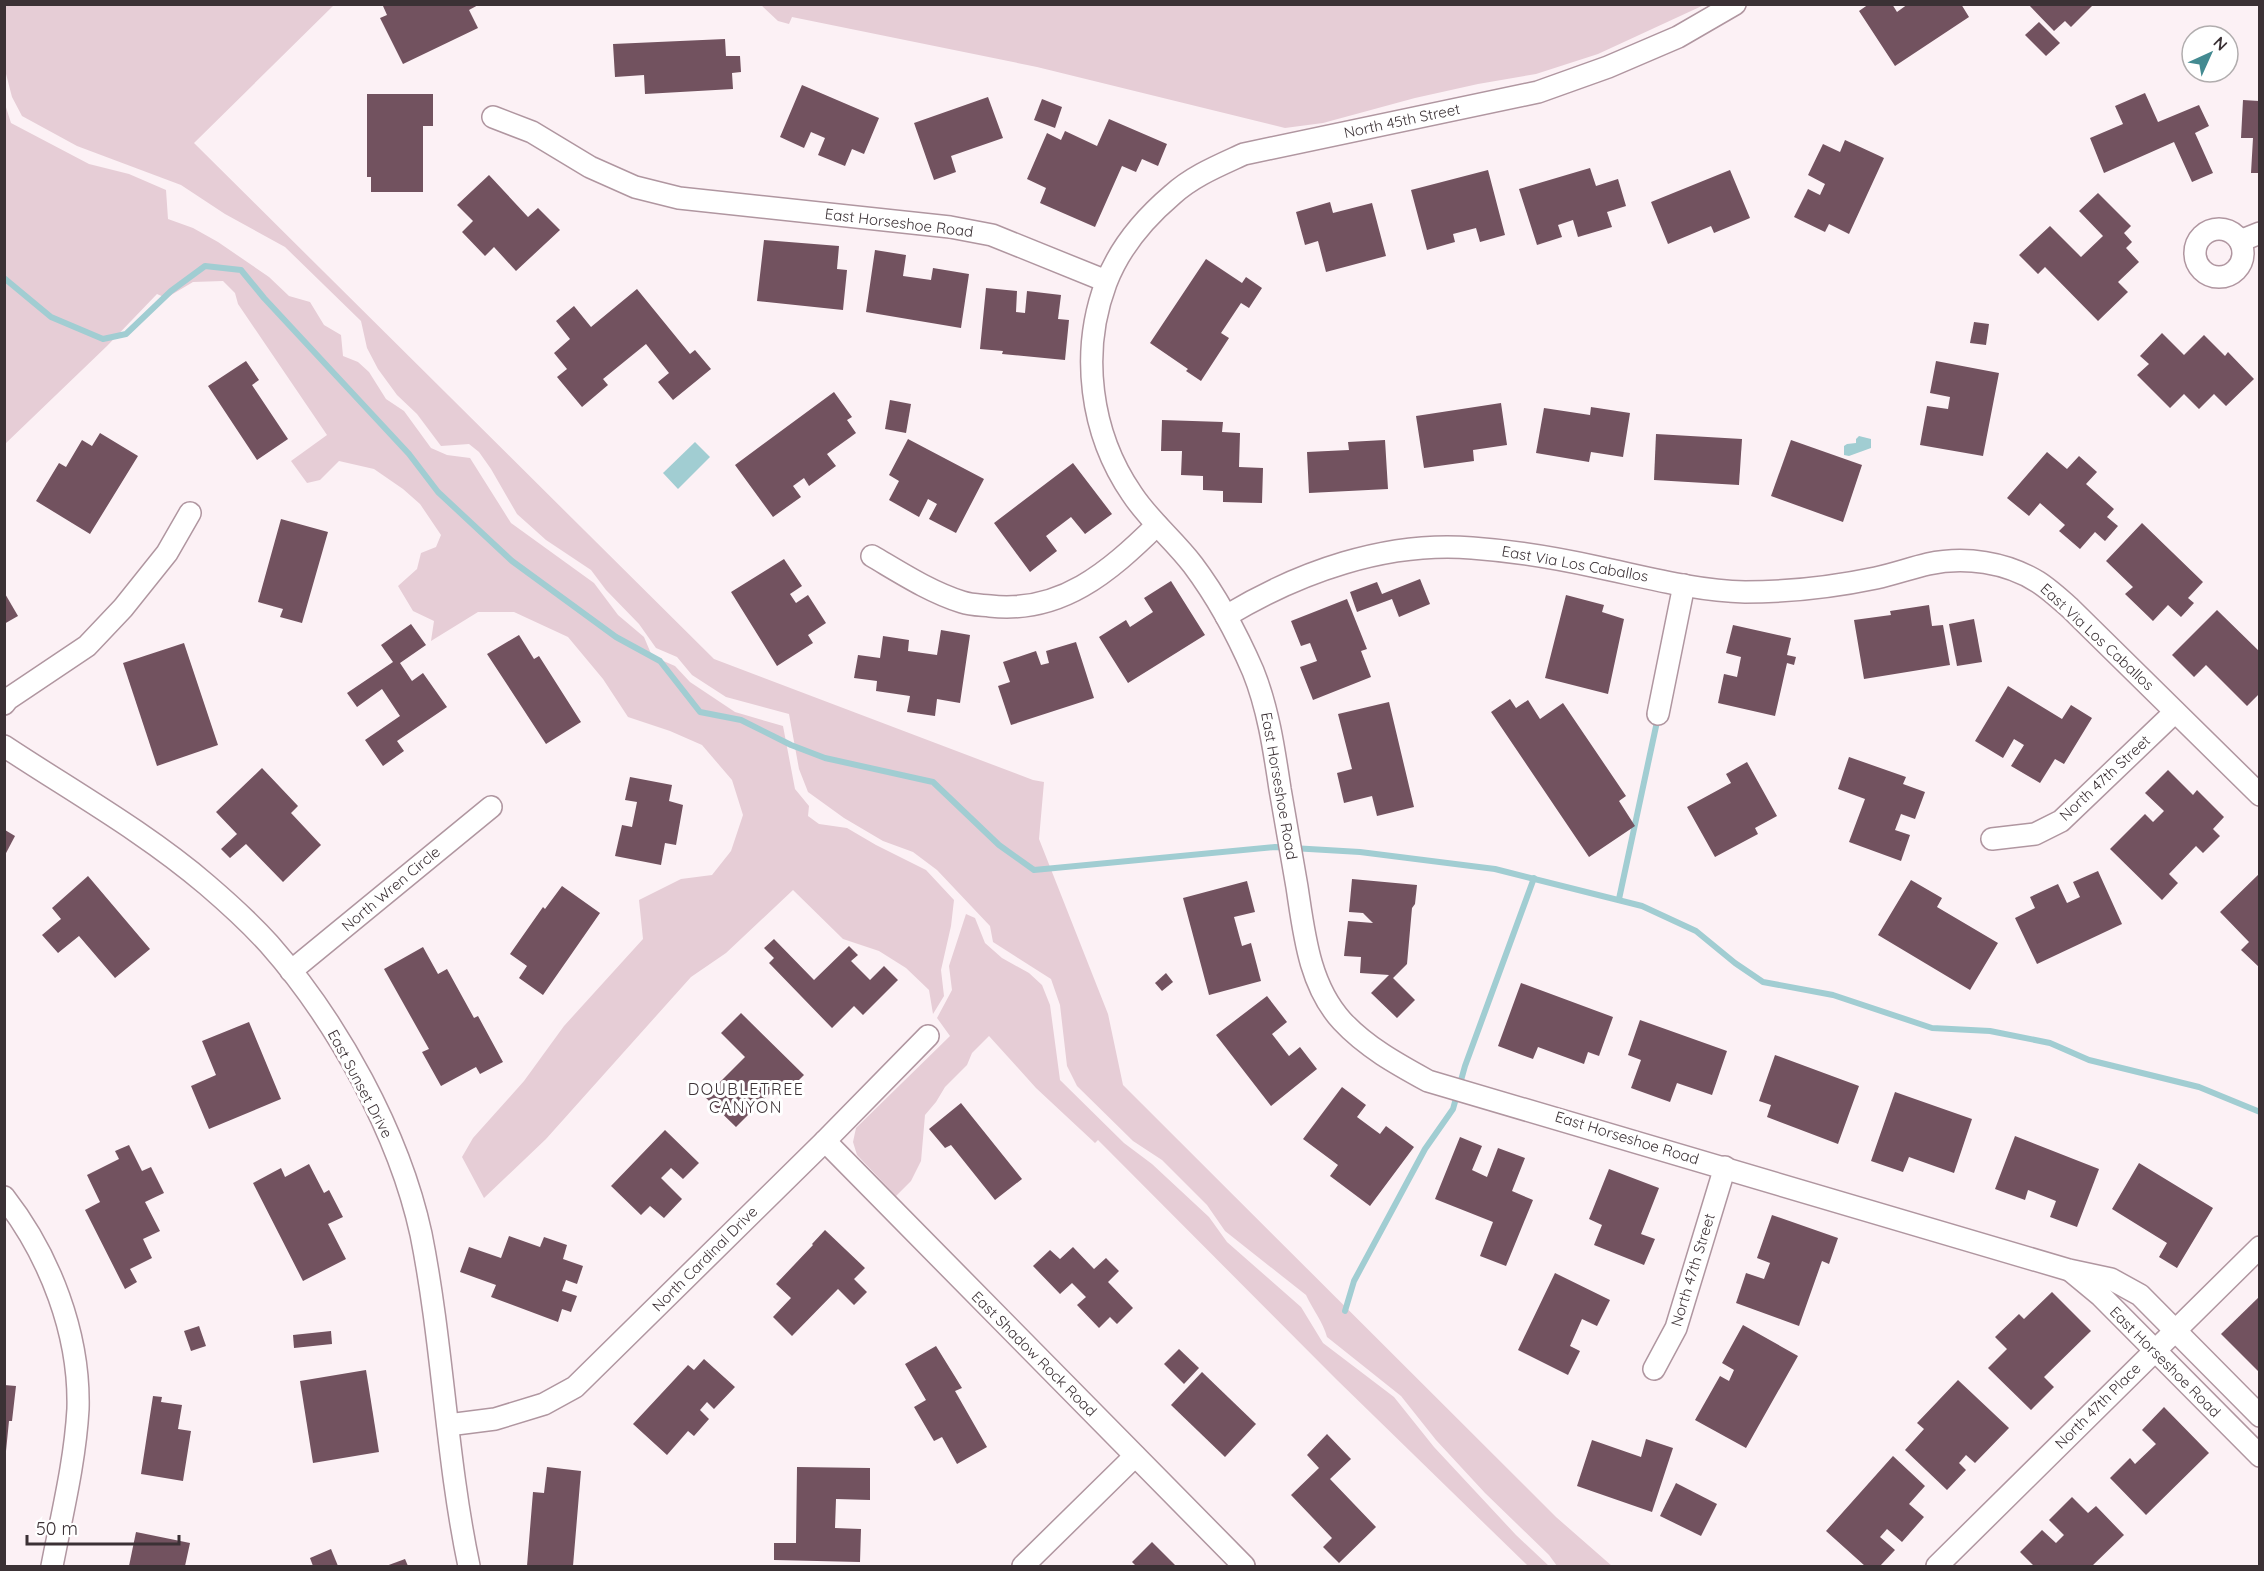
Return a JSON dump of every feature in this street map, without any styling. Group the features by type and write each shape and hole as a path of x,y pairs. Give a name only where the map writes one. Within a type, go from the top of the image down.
{"street":[{"name":"North 45th Street","path":"1106,281 1125,246 1148,217 1174,193 1205,172 1244,154 1538,92 1608,67 1669,41 1734,4"},
{"name":"East Horseshoe Road","path":"493,117 532,132 590,167 635,187 679,198 950,227 992,236 1106,281 1094,331 1092,351 1095,408 1111,458 1132,494 1192,565 1226,616 1253,671 1271,736 1308,955 1324,994 1341,1020 1370,1047 1428,1080 2069,1270 2111,1279 2140,1295 2176,1329 2259,1416"},
{"path":"2240,240 2259,233"},
{"path":"4,704 87,646 123,608 167,553 190,513"},
{"path":"872,556 933,591 964,603 1030,607 1057,599 1100,577 1157,525"},
{"name":"East Via Los Caballos","path":"1226,616 1256,598 1299,578 1371,556 1423,548 1470,548 1536,554 1684,585 1743,592 1794,590 1877,578 1930,564 1962,560 2007,567 2038,582 2070,608 2259,795"},
{"path":"1659,714 1684,585"},
{"name":"North 47th Street","path":"1992,839 2036,834 2061,821 2175,712"},
{"name":"East Sunset Drive","path":"4,746 150,842 206,885 267,942 291,971 319,1008 356,1069 399,1162 420,1231 434,1302 460,1524 469,1566"},
{"name":"North Wren Circle","path":"291,971 491,807"},
{"name":"North Cardinal Drive","path":"448,1425 495,1419 544,1404 575,1387 825,1141 928,1036"},
{"name":"East Shadow Rock Road","path":"825,1141 1244,1566"},
{"name":"North 47th Street","path":"1654,1368 1676,1328 1725,1167"},
{"path":"4,1197 20,1218 49,1270 76,1362 78,1408 73,1460 52,1566"},
{"name":"North 47th Place","path":"1937,1566 2259,1247"},
{"name":"East Horseshoe Road","path":"2069,1270 2101,1296 2259,1456"},
{"path":"2244,1441 2259,1425"},
{"path":"1023,1566 1135,1456"}],"shaded area":[{"path":"5,4 334,5 194,143 714,659 1033,780 1044,782 1039,839 1108,1014 1123,1085 1556,1517 1612,1566 1557,1566 1549,1555 1485,1493 1436,1440 1401,1396 1327,1337 1306,1295 1225,1231 1207,1205 1162,1160 1133,1141 1077,1086 1067,1066 1060,1005 1051,979 993,942 990,926 937,870 913,852 883,841 844,818 808,792 799,769 789,714 726,697 692,675 677,657 656,648 639,624 606,590 591,570 546,540 517,514 479,452 469,444 441,446 378,369 367,348 361,321 285,247 225,214 181,185 77,146 22,116 12,97 5,70"},
{"path":"761,5 1704,5 1598,54 1536,74 1415,98 1323,123 1285,128 1037,67 792,17 789,24 778,21"},
{"path":"4,101 11,123 89,164 129,174 166,190 168,219 193,228 218,242 269,277 289,296 310,302 324,325 341,335 343,356 358,362 369,372 386,399 404,411 431,448 447,455 470,458 511,523 594,583 618,615 644,637 652,656 675,666 690,682 735,712 783,726 795,789 809,806 808,816 819,824 847,828 926,870 954,900 941,970 944,996 933,1014 929,990 906,968 879,951 843,939 793,890 726,953 691,977 546,1139 484,1198 462,1157 473,1138 524,1081 564,1026 643,939 639,900 681,879 712,875 731,851 743,815 732,780 702,745 628,717 603,679 568,637 514,612 478,612 431,641 434,621 413,611 398,586 417,569 421,553 436,547 441,535 420,504 374,469 339,461 320,480 307,483 291,461 327,435 238,304 235,293 223,281 193,282 166,298 157,294 107,346 5,444"},
{"path":"966,914 975,918 985,943 1002,958 1029,973 1042,985 1050,1005 1060,1080 1124,1143 1152,1164 1209,1217 1227,1242 1301,1307 1323,1343 1394,1397 1434,1447 1516,1535 1549,1566 1528,1566 1336,1379 1098,1140 1095,1143 1036,1088 989,1036 972,1053 967,1065 945,1087 925,1115 921,1161 911,1181 896,1196 857,1155 853,1142 856,1128 950,1036 937,1018 952,990 949,966"}],"water":[{"path":"1859,436 1871,439 1871,448 1849,456 1844,455 1844,446 1856,443"},
{"path":"695,442 710,457 678,489 663,473"}],"building":[{"path":"385,4 480,4 469,10 478,28 403,64 380,18 387,15 383,6"},
{"path":"1869,4 1892,4 1897,12 1908,4 1961,4 1969,17 1895,66 1859,11"},
{"path":"2028,4 2094,4 2071,27 2065,21 2054,31"},
{"path":"2039,22 2060,43 2046,56 2025,35"},
{"path":"725,39 726,56 740,56 741,72 732,73 733,89 645,94 644,75 615,77 613,44"},
{"path":"802,85 879,118 864,154 852,149 845,166 818,155 825,138 811,132 804,148 780,137"},
{"path":"2145,93 2158,122 2199,105 2209,126 2195,133 2213,173 2192,182 2174,142 2104,173 2090,138 2123,124 2115,106"},
{"path":"367,94 433,94 433,126 423,126 423,192 371,192 371,177 367,177"},
{"path":"988,97 1003,138 951,156 956,172 934,180 914,123"},
{"path":"1042,99 1062,107 1055,128 1034,120"},
{"path":"2243,100 2259,101 2260,173 2251,173 2253,138 2241,138"},
{"path":"1109,119 1167,144 1158,166 1142,159 1136,172 1122,166 1095,227 1040,203 1046,188 1027,179 1047,133 1061,140 1065,131 1097,146"},
{"path":"1845,140 1884,158 1849,234 1829,224 1825,232 1794,217 1808,189 1820,195 1825,184 1808,175 1823,144 1840,152"},
{"path":"1590,168 1596,186 1618,179 1626,206 1607,212 1612,227 1578,237 1573,220 1558,225 1562,237 1537,245 1519,189"},
{"path":"1488,170 1505,235 1480,242 1476,228 1453,234 1455,242 1427,250 1411,190"},
{"path":"1730,170 1750,218 1714,233 1711,226 1668,244 1651,202"},
{"path":"489,175 528,217 538,208 560,230 516,271 494,247 485,256 462,232 473,221 457,205"},
{"path":"2098,193 2131,226 2124,233 2132,242 2126,248 2139,262 2118,282 2128,292 2098,321 2045,267 2038,274 2019,255 2050,226 2081,257 2103,236 2079,211"},
{"path":"1330,202 1333,213 1372,203 1386,256 1326,272 1318,241 1305,245 1296,212"},
{"path":"764,240 839,246 837,269 847,270 843,310 757,301"},
{"path":"875,250 906,255 903,276 931,280 933,268 969,274 961,328 866,312"},
{"path":"1206,259 1242,283 1246,277 1262,288 1249,308 1241,303 1221,333 1229,338 1201,381 1186,371 1188,369 1150,343"},
{"path":"986,288 1017,291 1016,312 1025,313 1027,291 1061,295 1058,319 1069,320 1065,360 1002,354 1003,351 980,349"},
{"path":"637,289 690,354 695,350 711,369 673,400 658,382 669,373 646,344 603,379 608,385 582,407 557,377 567,369 554,353 570,339 556,321 574,306 591,327"},
{"path":"1974,322 1989,324 1986,345 1970,343"},
{"path":"2162,333 2184,355 2204,335 2225,356 2228,352 2254,379 2226,406 2214,394 2199,409 2184,394 2170,408 2137,375 2149,364 2140,356"},
{"path":"246,361 259,380 252,385 288,439 257,460 208,386"},
{"path":"1936,361 1999,373 1983,456 1920,445 1927,406 1948,409 1950,397 1930,393"},
{"path":"834,392 852,417 847,420 856,433 827,454 836,466 809,486 804,478 793,486 801,497 773,517 735,465"},
{"path":"890,400 911,404 906,433 885,429"},
{"path":"1501,403 1507,445 1473,450 1474,461 1424,468 1416,416"},
{"path":"1591,407 1630,413 1623,457 1591,452 1589,462 1536,453 1544,408 1590,415"},
{"path":"1162,420 1223,422 1222,432 1240,433 1239,467 1263,468 1262,503 1223,502 1223,491 1203,490 1203,476 1181,475 1182,451 1161,451"},
{"path":"100,433 138,456 90,534 36,501 59,463 66,467 82,440 92,446"},
{"path":"1656,434 1742,439 1739,485 1654,480"},
{"path":"908,439 984,479 956,533 929,519 937,504 928,499 919,517 889,500 899,481 889,475"},
{"path":"1385,440 1388,489 1309,493 1307,452 1349,450 1348,442"},
{"path":"1791,440 1862,465 1843,522 1771,496"},
{"path":"2047,452 2067,469 2079,456 2097,472 2086,484 2114,509 2107,517 2118,526 2105,541 2095,532 2080,549 2059,531 2065,525 2040,503 2029,516 2007,498"},
{"path":"1073,463 1112,514 1085,534 1071,517 1046,536 1057,551 1030,572 994,523"},
{"path":"281,519 328,532 302,623 280,617 283,609 258,602"},
{"path":"2142,523 2203,582 2188,598 2194,603 2181,617 2168,605 2153,621 2125,594 2133,587 2106,561"},
{"path":"784,559 802,586 790,594 796,603 808,595 826,623 808,635 813,643 777,666 731,592"},
{"path":"1420,579 1430,604 1399,617 1392,599 1357,612 1350,592 1377,582 1382,594"},
{"path":"1171,581 1205,635 1128,683 1099,637 1126,620 1130,627 1153,612 1144,598"},
{"path":"4,592 18,616 4,624"},
{"path":"1566,595 1604,605 1602,612 1624,619 1608,694 1545,678"},
{"path":"1347,599 1367,649 1361,651 1371,677 1313,700 1300,667 1317,661 1310,643 1301,646 1291,621"},
{"path":"1929,605 1932,626 1943,625 1950,665 1864,679 1854,620 1891,615 1890,611"},
{"path":"2217,610 2260,652 2260,693 2247,706 2206,665 2194,677 2172,655"},
{"path":"1974,619 1982,662 1957,666 1949,624"},
{"path":"411,624 426,645 400,663 412,681 423,673 447,707 397,741 404,751 383,766 365,740 400,716 382,689 357,707 347,693 393,662 381,645"},
{"path":"1733,625 1791,638 1787,655 1796,657 1794,665 1787,663 1775,716 1718,703 1724,674 1737,677 1741,657 1726,653"},
{"path":"941,630 970,635 960,703 937,699 935,716 907,712 910,696 876,691 877,681 854,678 858,655 880,658 883,636 909,640 908,651 937,655"},
{"path":"519,635 534,659 539,656 581,722 546,744 487,654"},
{"path":"1076,642 1094,698 1011,725 998,686 1010,682 1003,662 1036,651 1041,665 1049,663 1046,651"},
{"path":"184,643 218,745 157,766 123,663"},
{"path":"2008,686 2062,719 2071,705 2092,718 2064,764 2055,759 2040,783 2011,766 2024,745 2014,739 2003,758 1975,741"},
{"path":"1510,699 1516,708 1528,700 1540,719 1563,703 1626,796 1619,801 1635,826 1589,857 1491,712"},
{"path":"1389,702 1414,807 1377,816 1372,796 1344,803 1337,773 1352,769 1338,714"},
{"path":"1849,757 1906,777 1903,784 1925,792 1915,819 1901,814 1895,830 1910,835 1901,861 1849,842 1865,799 1838,789"},
{"path":"1747,762 1777,816 1755,828 1758,834 1715,857 1687,807 1731,783 1726,774"},
{"path":"262,768 298,806 291,813 321,845 283,882 246,844 230,858 221,849 237,834 216,812"},
{"path":"2168,770 2193,795 2197,790 2224,817 2213,829 2220,836 2203,853 2196,846 2169,874 2178,883 2162,900 2110,849 2145,814 2153,822 2164,811 2145,793"},
{"path":"630,777 672,785 669,801 683,805 676,845 665,843 661,865 615,856 622,825 632,827 637,802 625,800"},
{"path":"5,830 15,836 5,855"},
{"path":"2098,871 2122,924 2037,964 2015,918 2035,908 2030,897 2058,884 2067,903 2080,897 2073,882"},
{"path":"2260,873 2260,968 2241,950 2249,942 2220,912"},
{"path":"88,876 150,949 115,978 79,936 58,953 42,935 61,919 52,908"},
{"path":"1352,879 1417,885 1415,904 1412,908 1407,964 1393,978 1415,1000 1397,1018 1371,993 1389,975 1360,973 1361,957 1344,956 1348,921 1373,923 1363,913 1349,912"},
{"path":"1911,880 1942,898 1937,907 1998,943 1970,990 1878,935"},
{"path":"1247,881 1255,912 1234,917 1242,946 1251,943 1261,981 1209,995 1183,898"},
{"path":"562,886 600,913 543,995 519,978 527,966 510,954 543,907 545,909"},
{"path":"774,939 814,980 849,946 858,955 851,961 870,980 884,966 898,980 863,1015 854,1006 832,1028 769,963 774,958 764,948"},
{"path":"423,947 438,974 447,969 474,1018 478,1016 503,1062 480,1074 476,1067 441,1086 422,1052 429,1049 384,969"},
{"path":"1166,973 1173,982 1162,991 1155,983"},
{"path":"1521,983 1613,1017 1599,1056 1588,1052 1584,1064 1538,1047 1533,1059 1498,1046"},
{"path":"1267,996 1287,1022 1272,1034 1289,1056 1300,1047 1317,1069 1271,1106 1216,1035"},
{"path":"741,1013 804,1075 784,1095 776,1087 736,1127 705,1097 745,1057 721,1033"},
{"path":"1640,1020 1727,1051 1712,1095 1677,1083 1670,1102 1631,1088 1641,1060 1628,1055"},
{"path":"249,1022 281,1099 209,1129 191,1086 216,1075 202,1041"},
{"path":"1775,1055 1859,1086 1838,1144 1767,1117 1771,1105 1759,1101"},
{"path":"1342,1087 1366,1105 1357,1117 1380,1134 1386,1126 1414,1147 1370,1206 1330,1176 1338,1165 1303,1139"},
{"path":"1895,1092 1972,1119 1954,1173 1909,1157 1903,1172 1871,1161"},
{"path":"961,1103 1022,1179 995,1200 951,1145 945,1148 929,1129"},
{"path":"665,1130 699,1163 683,1179 671,1168 661,1178 682,1199 664,1218 650,1206 641,1215 611,1186"},
{"path":"2015,1136 2099,1169 2077,1227 2050,1217 2056,1201 2028,1190 2025,1200 1995,1189"},
{"path":"1460,1137 1482,1146 1472,1170 1487,1177 1498,1148 1525,1158 1512,1191 1533,1200 1506,1266 1480,1256 1493,1222 1435,1199"},
{"path":"129,1145 142,1171 151,1167 164,1193 145,1202 160,1231 143,1239 152,1258 130,1269 137,1282 125,1289 85,1210 100,1202 87,1175 119,1159 115,1151"},
{"path":"2139,1163 2213,1208 2177,1268 2159,1257 2167,1243 2112,1209"},
{"path":"309,1164 324,1193 329,1190 343,1217 328,1224 346,1259 303,1281 253,1183 281,1168 285,1177"},
{"path":"1609,1169 1659,1188 1641,1234 1655,1239 1644,1265 1594,1245 1602,1225 1589,1219"},
{"path":"1772,1215 1838,1238 1829,1264 1822,1261 1799,1326 1736,1303 1746,1273 1764,1279 1770,1263 1757,1258"},
{"path":"825,1230 865,1268 854,1279 867,1292 854,1305 838,1289 792,1336 773,1317 791,1298 776,1284"},
{"path":"509,1236 540,1247 544,1237 567,1245 563,1259 583,1266 577,1284 566,1280 562,1291 577,1296 571,1312 562,1309 558,1322 491,1297 496,1285 460,1272 469,1247 501,1258"},
{"path":"1073,1247 1094,1269 1106,1258 1119,1271 1108,1282 1133,1308 1117,1324 1110,1317 1099,1328 1077,1305 1086,1297 1072,1283 1060,1294 1033,1266 1050,1250 1060,1259"},
{"path":"1555,1273 1610,1300 1597,1326 1582,1319 1570,1346 1580,1351 1568,1375 1518,1350"},
{"path":"2052,1292 2091,1331 2044,1377 2054,1387 2031,1410 1988,1368 2007,1349 1995,1337 2019,1314 2024,1319"},
{"path":"2260,1296 2260,1373 2221,1334"},
{"path":"1743,1325 1798,1356 1746,1448 1695,1420 1720,1376 1729,1381 1734,1370 1722,1363"},
{"path":"199,1326 206,1346 191,1351 184,1331"},
{"path":"331,1331 332,1344 294,1348 293,1335"},
{"path":"936,1346 962,1388 955,1391 987,1447 957,1464 942,1437 934,1441 914,1407 926,1400 905,1364"},
{"path":"1179,1349 1199,1368 1184,1384 1164,1364"},
{"path":"704,1359 735,1387 714,1409 707,1402 700,1410 709,1419 694,1436 688,1431 667,1455 633,1424 688,1365 694,1370"},
{"path":"366,1370 379,1452 313,1463 300,1381"},
{"path":"1202,1372 1256,1424 1225,1457 1171,1405"},
{"path":"1958,1380 2009,1428 1975,1463 1966,1455 1959,1463 1966,1470 1947,1490 1905,1450 1924,1429 1917,1423"},
{"path":"4,1385 16,1386 6,1451 4,1451"},
{"path":"153,1396 162,1397 161,1402 182,1405 178,1429 191,1431 183,1481 141,1474"},
{"path":"2164,1407 2209,1453 2146,1515 2110,1478 2130,1458 2135,1464 2156,1444 2142,1430"},
{"path":"1327,1434 1351,1459 1330,1479 1376,1527 1339,1563 1323,1547 1332,1538 1291,1495 1319,1468 1307,1455"},
{"path":"1646,1439 1673,1448 1652,1512 1577,1486 1592,1440 1641,1457"},
{"path":"1893,1456 1925,1486 1909,1504 1924,1517 1902,1542 1887,1529 1880,1537 1895,1550 1880,1566 1865,1566 1826,1531"},
{"path":"547,1467 581,1471 573,1566 527,1566 533,1492 544,1493"},
{"path":"797,1467 870,1468 870,1500 836,1499 835,1528 861,1529 860,1562 774,1560 774,1543 796,1543"},
{"path":"1676,1483 1717,1504 1701,1536 1660,1516"},
{"path":"2072,1497 2088,1513 2096,1506 2124,1535 2092,1566 2034,1566 2020,1552 2042,1530 2056,1543 2064,1535 2049,1520"},
{"path":"136,1532 190,1543 185,1566 129,1566"},
{"path":"1152,1542 1176,1566 1136,1566 1132,1562"},
{"path":"331,1549 338,1566 313,1566 310,1558"},
{"path":"405,1559 408,1566 386,1566"}],"waterway":[{"path":"4,278 51,317 103,339 126,334 171,291 205,266 241,270 264,298 409,454 438,492 512,561 616,637 660,661 700,712 741,720 791,745 825,758 933,782 999,845 1034,870 1275,847 1360,852 1495,869 1642,906 1696,931 1735,963 1763,982 1833,995 1932,1028 1990,1031 2050,1043 2089,1060 2199,1087 2260,1112"},
{"path":"1619,899 1658,717"},
{"path":"1345,1311 1354,1281 1425,1149 1453,1109 1465,1066 1534,878"}],"district":[{"name":"DOUBLETREE CANYON","path":"746,1098"}]}
